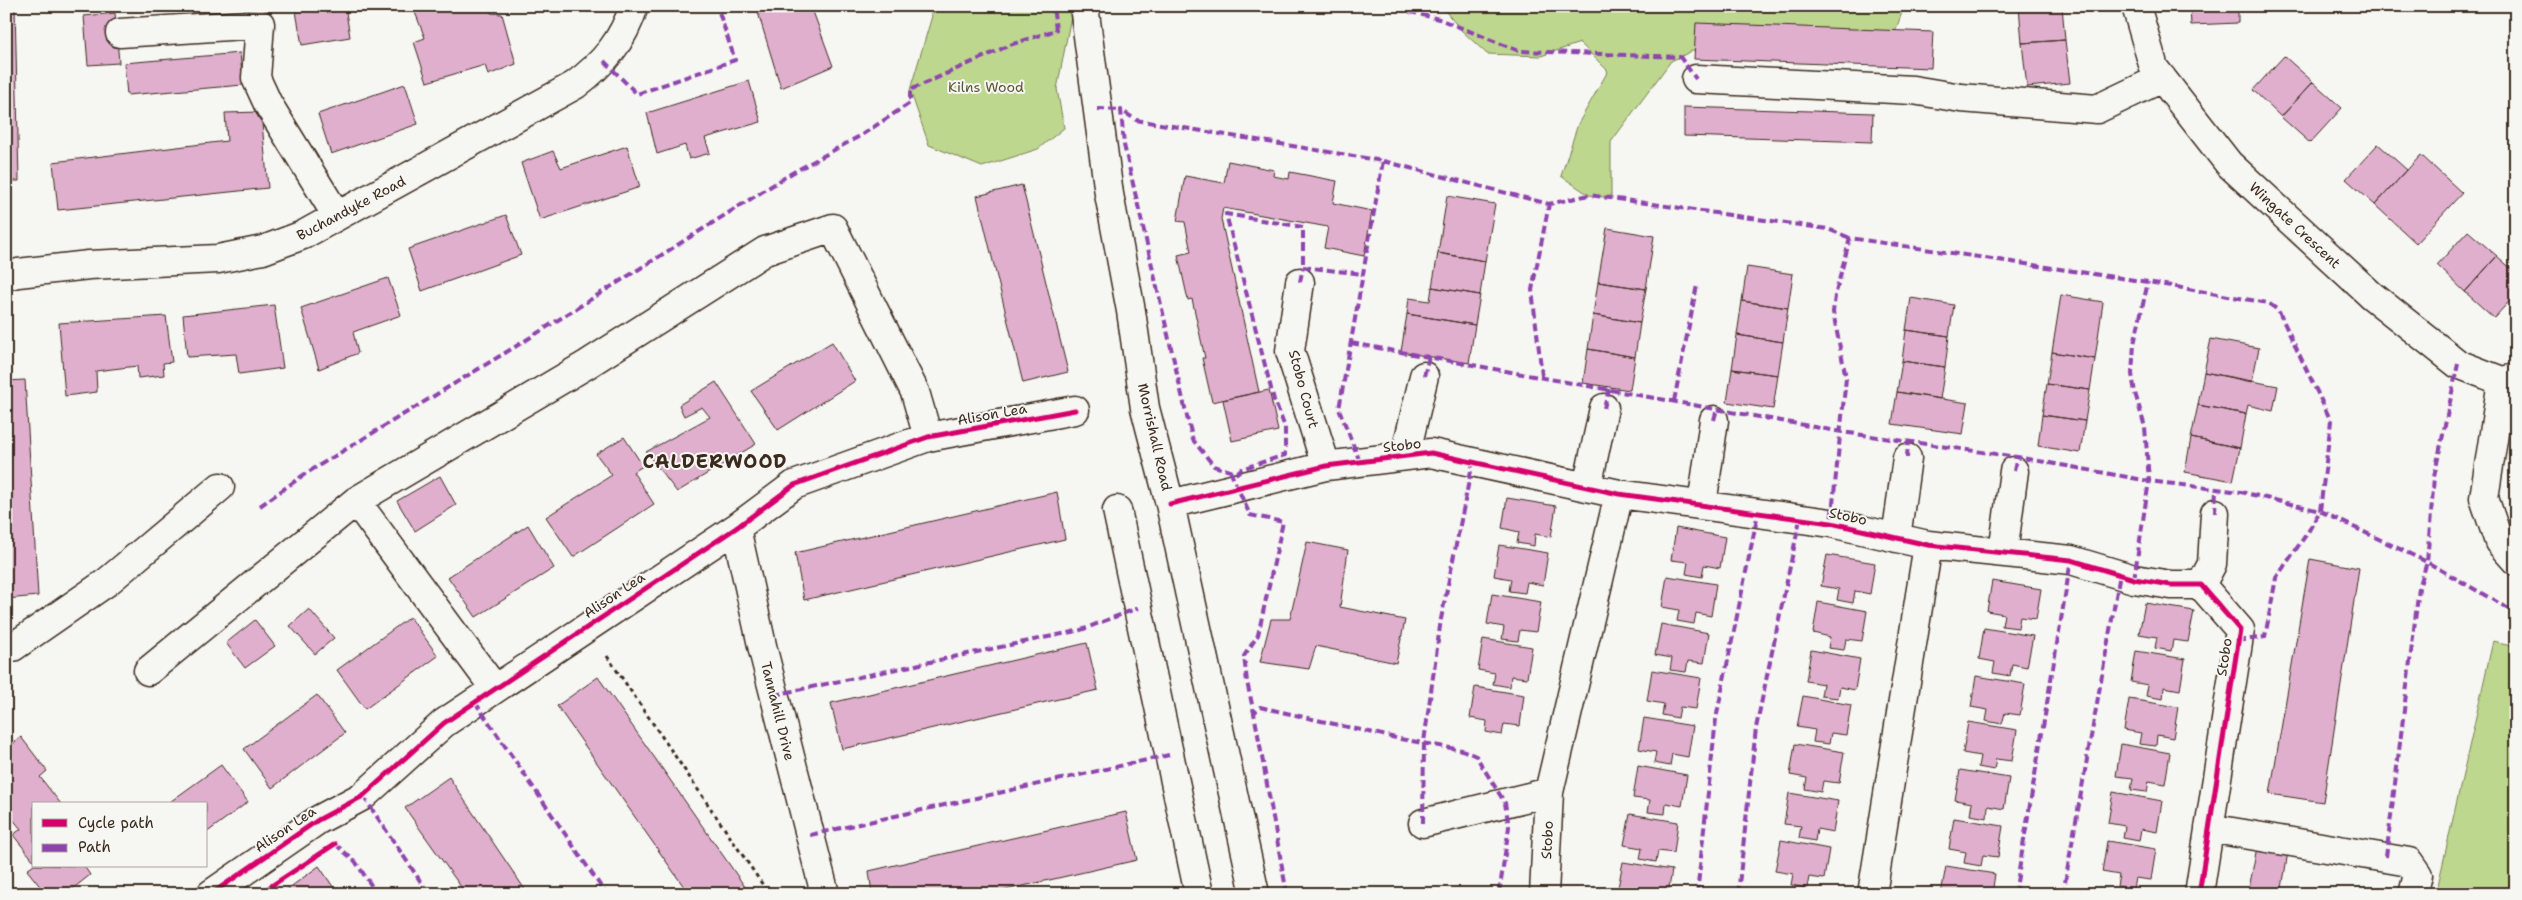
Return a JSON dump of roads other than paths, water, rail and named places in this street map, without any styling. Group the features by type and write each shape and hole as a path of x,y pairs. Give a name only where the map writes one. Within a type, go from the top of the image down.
{"street":[{"name":"Buchandyke Road","path":"6,276 18,272 89,265 218,259 263,250 303,235 575,84 597,68 614,49 628,27 634,6"},
{"name":"Morrishall Road","path":"1084,6 1108,194 1131,311 1145,408 1170,504 1255,894"},
{"name":"Wingate Crescent","path":"2136,6 2154,68 2229,164 2371,295 2458,364 2509,379"},
{"path":"120,33 260,24 256,78 268,104 337,216"},
{"path":"1696,79 1913,90 1961,98 2098,109 2162,78"},
{"path":"148,671 356,501 586,365 765,251 833,228 915,392 928,437"},
{"name":"Stobo Court","path":"1300,282 1290,351 1326,466"},
{"path":"1405,456 1424,376"},
{"path":"2509,379 2484,498 2499,542 2516,561"},
{"path":"1587,487 1604,408"},
{"name":"Alison Lea","path":"211,894 318,820 363,796 444,723 736,528 794,485 928,437 1075,410"},
{"path":"1702,505 1714,420"},
{"name":"Stobo","path":"1170,504 1326,466 1431,453 1619,494 1831,523 1928,546 2071,560 2134,579 2171,585 2202,585 2240,630 2199,894"},
{"path":"1896,538 1908,458"},
{"path":"2004,553 2014,471"},
{"path":"6,648 14,647 107,582 220,487"},
{"name":"Stobo","path":"1544,894 1549,792 1619,494"},
{"path":"356,501 494,689"},
{"path":"1117,510 1199,894"},
{"path":"2202,585 2212,564 2215,513"},
{"name":"Tannahill Drive","path":"736,528 763,650 825,894"},
{"path":"1872,894 1928,546"},
{"path":"1423,823 1549,792"},
{"path":"2209,828 2409,862 2418,875 2413,894"}],"district":[{"name":"CALDERWOOD","path":"715,461"}],"park label":[{"name":"Kilns Wood","path":"986,87"}]}
